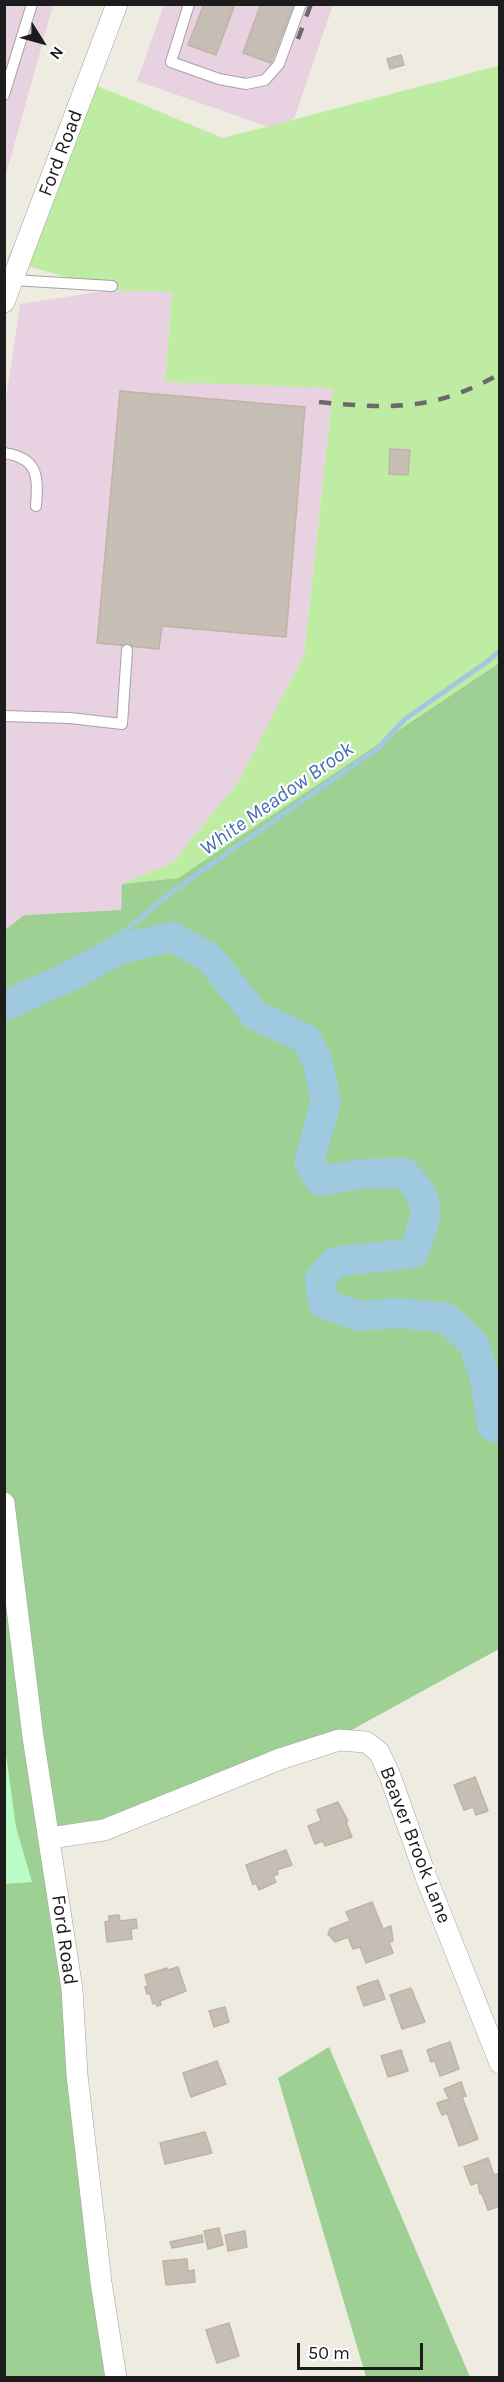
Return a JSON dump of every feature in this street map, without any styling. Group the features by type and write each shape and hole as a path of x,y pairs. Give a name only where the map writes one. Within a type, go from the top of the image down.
{"street":[{"name":"Ford Road","path":"4,302 117,4"},
{"name":"Ford Road","path":"4,1503 33,1737 72,1989 77,2074 101,2282 116,2378"},
{"name":"Beaver Brook Lane","path":"50,1838 105,1830 280,1759 339,1740 366,1742 379,1752 390,1776 426,1876 500,2063"}],"lane":[{"path":"4,95 32,4"},
{"path":"189,4 171,62 219,79 246,84 265,80 279,64 301,4"},
{"path":"13,280 112,286"},
{"path":"4,453 27,461 35,470 38,479 36,506"},
{"path":"4,716 70,718 122,724 127,650"}],"shaded area":[{"path":"5,5 53,5 5,178"},
{"path":"164,5 333,5 294,119 269,127 137,81"},
{"path":"111,290 172,292 165,381 333,388 304,655 238,782 173,862 122,884 121,910 24,915 5,930 4,413 20,304"}],"green space":[{"path":"498,66 499,663 178,878 122,884 173,862 238,782 304,655 333,388 165,382 172,292 111,290 7,260 88,82 223,138"},
{"path":"499,663 499,1649 346,1733 45,1844 115,2377 5,2378 5,930 24,915 121,910 122,884 178,878"},
{"path":"5,1747 16,1827 32,1882 5,1884"},
{"path":"329,2047 470,2377 366,2377 278,2078"}],"building":[{"path":"204,4 235,4 216,55 188,45"},
{"path":"261,4 294,4 271,63 243,53"},
{"path":"401,55 404,65 390,69 387,59"},
{"path":"120,391 305,407 286,637 162,626 159,649 97,643"},
{"path":"390,449 410,450 408,475 389,474"},
{"path":"475,1777 488,1811 476,1815 473,1807 464,1810 454,1785"},
{"path":"338,1802 348,1821 346,1822 352,1837 325,1846 323,1841 315,1844 308,1826 321,1821 317,1810"},
{"path":"286,1850 292,1865 277,1870 278,1874 273,1876 276,1882 259,1890 256,1883 253,1885 246,1865"},
{"path":"372,1902 383,1929 391,1926 393,1941 389,1942 393,1953 366,1963 360,1947 353,1949 348,1937 335,1942 328,1934 330,1929 350,1921 346,1912"},
{"path":"119,1915 120,1921 136,1919 137,1928 131,1929 132,1939 107,1942 105,1922 109,1921 109,1916"},
{"path":"178,1967 186,1991 160,2001 161,2005 153,2004 150,1993 147,1994 145,1987 148,1986 145,1975"},
{"path":"378,1980 385,1999 364,2006 357,1987"},
{"path":"411,1988 425,2022 402,2029 390,1995"},
{"path":"225,2007 229,2022 214,2027 209,2011"},
{"path":"450,2042 459,2069 440,2076 435,2061 431,2062 427,2050"},
{"path":"401,2050 408,2071 388,2077 381,2056"},
{"path":"217,2061 226,2084 191,2097 183,2073"},
{"path":"461,2082 466,2096 462,2097 478,2139 459,2146 447,2113 442,2115 437,2103 449,2099 444,2089"},
{"path":"205,2132 212,2153 165,2164 160,2143"},
{"path":"488,2158 494,2175 500,2173 500,2206 488,2210 480,2194 478,2182 471,2185 464,2167"},
{"path":"219,2228 223,2245 208,2249 204,2231"},
{"path":"245,2231 247,2247 228,2251 225,2235"},
{"path":"202,2235 203,2242 172,2248 170,2242"},
{"path":"187,2259 188,2271 194,2270 195,2282 166,2285 163,2261"},
{"path":"229,2323 239,2356 217,2363 206,2330"}],"waterway":[{"name":"White Meadow Brook","path":"72,975 173,891 377,749 405,719 500,651"},
{"path":"4,1006 72,975 122,948 172,937 209,957 255,1015 306,1039 317,1060 326,1101 309,1162 320,1181 362,1174 404,1173 420,1193 425,1211 422,1229 413,1253 335,1262 320,1279 323,1303 358,1316 398,1313 446,1318 474,1344 485,1379 492,1425 500,1429"}],"railway":[{"path":"298,39 311,4"},
{"path":"319,402 391,406 433,401 454,395 500,374"}]}
